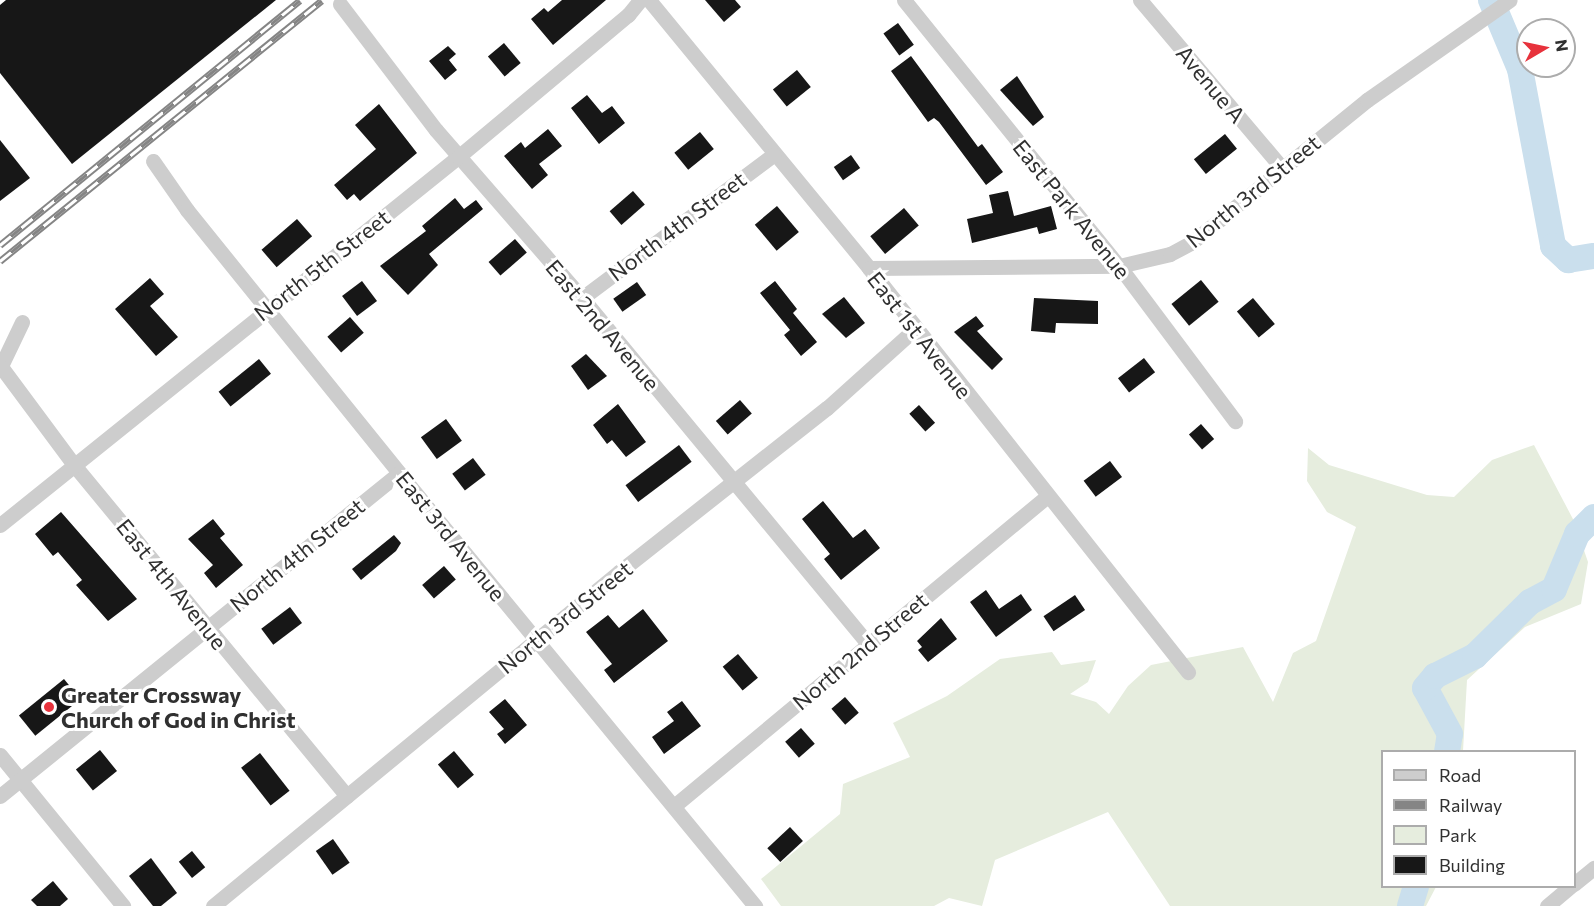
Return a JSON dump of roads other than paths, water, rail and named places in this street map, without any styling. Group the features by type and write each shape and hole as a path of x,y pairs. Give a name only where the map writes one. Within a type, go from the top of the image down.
{"street":[{"name":"North 5th Street","path":"0,525 268,306 458,157 628,15 640,0"},
{"name":"East 1st Avenue","path":"649,0 773,155 869,268 1188,672"},
{"name":"East Park Avenue","path":"904,0 1119,266 1235,421"},
{"name":"Avenue A","path":"1140,0 1282,168"},
{"name":"North 3rd Street","path":"869,268 1119,266 1170,254 1191,243 1282,168 1462,32 1510,0"},
{"name":"East 2nd Avenue","path":"340,4 458,157 582,297 868,644"},
{"name":"North 4th Street","path":"582,297 773,155"},
{"name":"East 3rd Avenue","path":"153,161 209,237 268,306 399,472 755,906"},
{"path":"1,368 22,322"},
{"name":"North 3rd Street","path":"213,906 537,640 827,408 916,328"},
{"name":"East 4th Avenue","path":"1,368 74,465 347,796"},
{"name":"North 4th Street","path":"0,796 399,472"},
{"name":"North 2nd Street","path":"674,806 1047,496"},
{"path":"0,755 123,906"},
{"path":"1576,883 1594,868"},
{"path":"1547,906 1569,888"}],"waterway":[{"path":"1491,0 1520,69 1553,246 1568,260 1594,256"},
{"path":"1447,750 1450,734 1425,688 1435,676 1475,656 1530,602 1554,589 1577,534 1594,517"},
{"path":"1410,906 1415,888"}],"railway":[{"path":"0,245 300,0"},
{"path":"0,261 322,0"}],"place":[{"name":"Greater Crossway Church of God in Christ","path":"49,707"}]}
